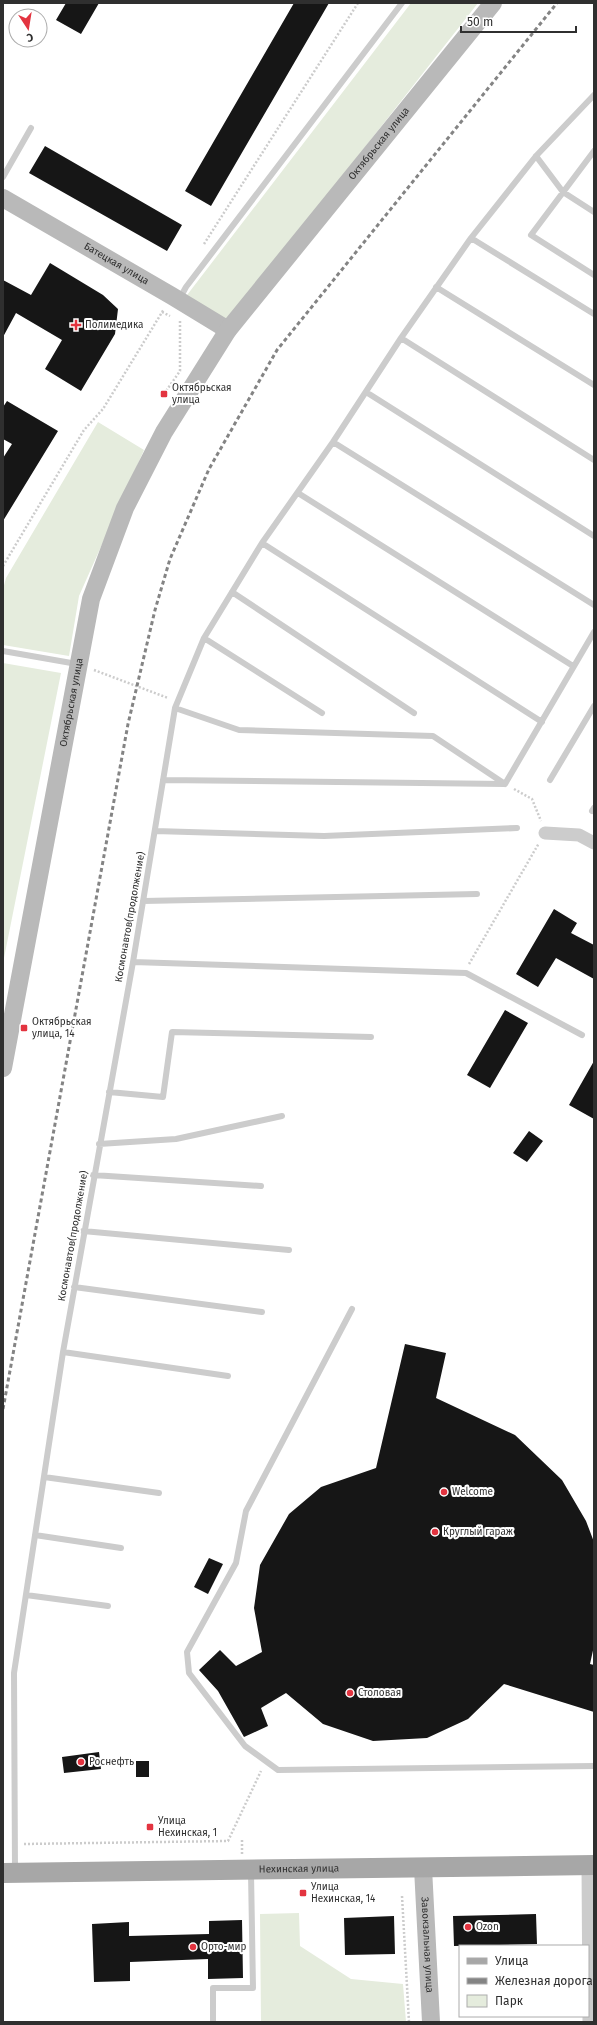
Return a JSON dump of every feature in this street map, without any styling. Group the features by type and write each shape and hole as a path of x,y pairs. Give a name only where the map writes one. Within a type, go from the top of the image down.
{"main road":[{"name":"Октябрьская улица","path":"3,1068 90,599 125,508 164,432 228,330 493,3"},
{"name":"Батецкая улица","path":"3,198 228,330"},
{"name":"Нехинская улица","path":"9,1873 591,1865"},
{"name":"Завокзальная улица","path":"423,1868 431,2022"}],"street":[{"path":"546,833 579,835 594,843"},
{"path":"589,1954 591,1865"}],"lane":[{"path":"179,300 188,284 400,4"},
{"name":"Космонавтов(продолжение)","path":"9,1873 14,1673 83,1230 133,962 176,705 204,638 262,543 333,442 401,338 471,238 536,156 594,95"},
{"path":"3,177 31,128"},
{"path":"594,152 531,235 594,275"},
{"path":"536,156 563,192 594,212"},
{"path":"471,238 594,314"},
{"path":"436,287 594,385"},
{"path":"401,338 594,460"},
{"path":"366,392 594,536"},
{"path":"333,442 594,605"},
{"path":"298,493 574,666"},
{"path":"262,543 542,722"},
{"path":"232,592 414,713"},
{"path":"505,784 594,632"},
{"path":"204,638 322,713"},
{"path":"3,650 78,664"},
{"path":"176,705 239,730 433,736 505,784"},
{"path":"550,780 594,706"},
{"path":"163,780 505,784"},
{"path":"155,831 324,836 518,828"},
{"path":"143,901 477,894"},
{"path":"133,962 464,974 582,1035"},
{"path":"109,1092 163,1097 172,1032 371,1037"},
{"path":"99,1144 176,1139 282,1116"},
{"path":"93,1176 261,1186"},
{"path":"83,1230 289,1250"},
{"path":"74,1287 262,1312"},
{"path":"352,1309 246,1511 236,1563 187,1652 189,1673 245,1746 278,1770 594,1766"},
{"path":"63,1352 228,1376"},
{"path":"44,1477 158,1493"},
{"path":"35,1535 121,1548"},
{"path":"26,1595 108,1606"},
{"path":"213,2022 213,1988 253,1988 251,1870"}],"path":[{"path":"200,250 358,3"},
{"path":"3,566 84,430 103,409 162,312 180,321 180,371 164,394"},
{"path":"78,664 176,705"},
{"path":"464,974 546,833 532,799 505,784"},
{"path":"22,1844 228,1841 260,1771 278,1770"},
{"path":"402,1896 409,2022"}],"green space":[{"path":"411,3 478,3 227,323 184,299"},
{"path":"98,422 144,450 79,596 69,656 3,645 3,589 6,578"},
{"path":"3,663 61,673 3,963"},
{"path":"299,1913 300,1946 351,1979 403,1984 406,2022 261,2022 260,1914"}],"building":[{"path":"66,3 99,3 81,34 56,20"},
{"path":"294,3 329,3 211,206 185,191"},
{"path":"45,146 182,225 167,251 29,173"},
{"name":"Полимедика","path":"50,263 103,295 118,309 115,334 81,391 45,369 62,340 16,313 3,337 3,280 31,295"},
{"path":"7,401 58,431 3,521 3,458 12,444 3,439 3,407"},
{"path":"554,909 577,923 571,933 594,945 594,979 556,958 538,987 516,974"},
{"path":"505,1010 528,1023 490,1088 467,1075"},
{"path":"594,1061 594,1119 569,1105"},
{"path":"529,1131 543,1141 527,1162 513,1153"},
{"name":"Круглый гараж","path":"405,1344 446,1353 436,1398 515,1435 562,1480 586,1521 594,1542 594,1646 590,1664 594,1665 594,1712 504,1684 468,1719 427,1738 373,1741 323,1724 286,1693 261,1708 268,1726 244,1737 218,1691 199,1670 220,1650 236,1666 262,1652 254,1608 260,1565 289,1514 321,1487 376,1468"},
{"path":"209,1558 223,1564 208,1594 194,1587"},
{"path":"99,1752 101,1769 64,1773 62,1757"},
{"path":"136,1761 149,1761 149,1777 136,1777"},
{"path":"536,1914 537,1944 454,1946 453,1916"},
{"path":"394,1916 395,1954 345,1955 344,1918"},
{"path":"242,1920 243,1978 208,1979 208,1959 130,1962 130,1981 94,1982 92,1924 129,1922 129,1936 209,1934 209,1921"}],"railway":[{"path":"3,1409 128,724 155,610 170,559 209,469 277,350 557,3"}],"place":[{"name":"Полимедика","path":"76,325"},
{"name":"Октябрьская улица","path":"164,394"},
{"name":"Октябрьская улица, 14","path":"24,1028"},
{"name":"Welcome","path":"444,1492"},
{"name":"Круглый гараж","path":"435,1532"},
{"name":"Столовая","path":"350,1693"},
{"name":"Роснефть","path":"81,1762"},
{"name":"Улица Нехинская, 1","path":"150,1827"},
{"name":"Улица Нехинская, 14","path":"303,1893"},
{"name":"Ozon","path":"468,1927"},
{"name":"Орто-мир","path":"193,1947"}]}
